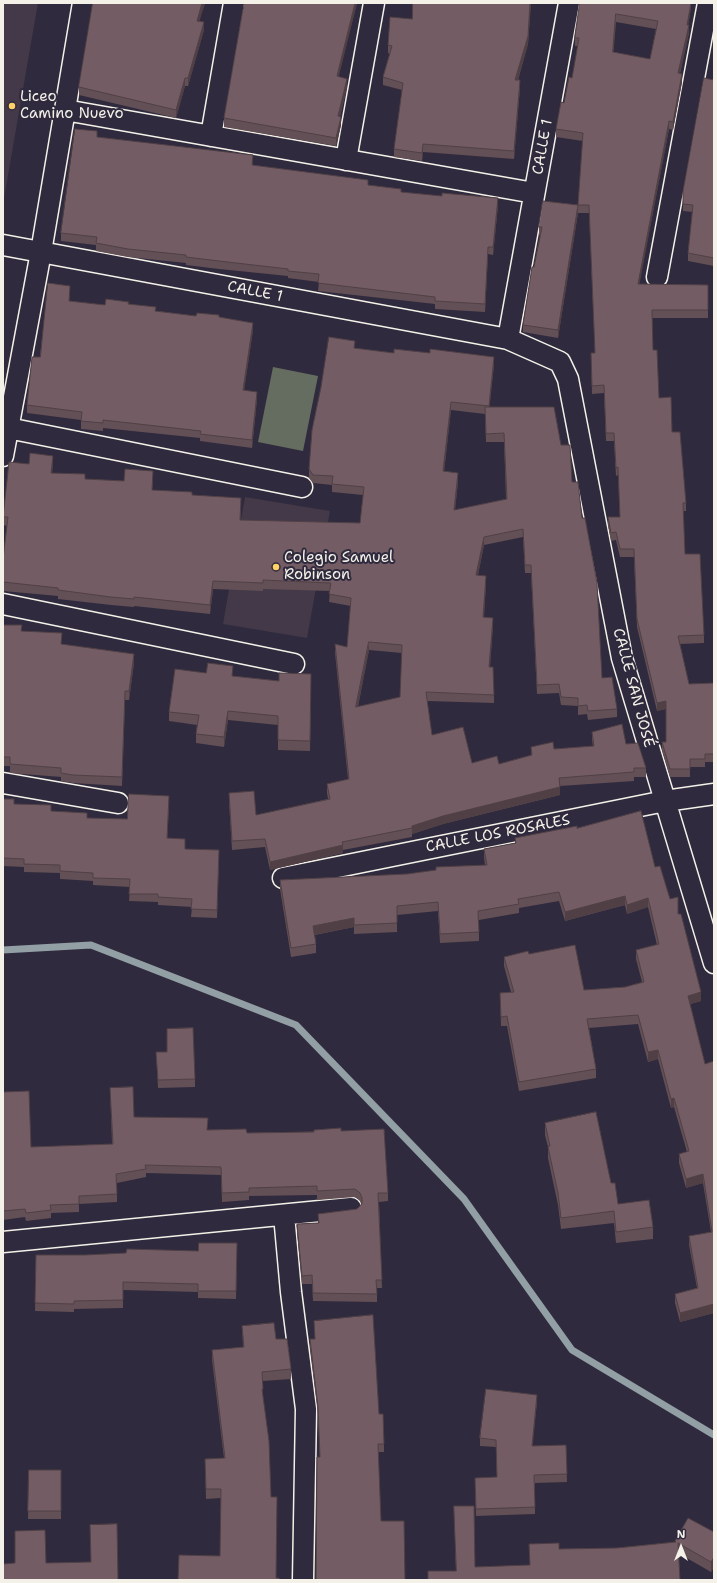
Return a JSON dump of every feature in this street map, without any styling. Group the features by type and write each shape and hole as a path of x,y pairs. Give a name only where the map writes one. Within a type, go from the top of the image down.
{"street":[{"path":"3,456 6,428 41,252 83,3"},
{"path":"212,136 234,3"},
{"path":"346,160 374,3"},
{"name":"CALLE 1","path":"508,339 569,3"},
{"path":"657,277 708,3"},
{"path":"65,110 534,193"},
{"name":"CALLE 1","path":"3,245 508,339 560,362"},
{"name":"CALLE SAN JOSÉ","path":"560,362 568,379 622,658 714,963"},
{"path":"6,428 302,488"},
{"path":"3,604 294,664"},
{"path":"3,784 118,803"},
{"name":"CALLE LOS ROSALES","path":"283,878 665,800 714,794"},
{"path":"3,1242 351,1208"},
{"path":"284,1215 291,1292 306,1409 303,1580"}],"shaded area":[{"name":"Liceo Camino Nuevo","path":"3,3 38,3 3,204"},
{"name":"Colegio Samuel Robinson","path":"245,497 330,511 307,638 223,624"}],"green space":[{"path":"273,367 318,376 303,451 258,442"}],"building":[{"path":"93,3 202,3 197,21 204,22 188,78 185,78 176,110 79,87"},
{"path":"245,3 355,3 337,76 347,79 338,116 341,117 336,138 224,118"},
{"path":"413,3 530,3 528,36 515,80 520,80 514,151 423,144 422,153 394,149 403,83 383,77 392,46 388,45 390,17 412,19"},
{"path":"580,3 691,3 687,25 689,25 678,73 682,74 673,122 669,121 638,284 708,285 708,310 652,310 653,350 657,350 659,398 671,397 672,432 680,432 686,503 683,503 685,554 700,554 704,635 678,636 689,684 714,683 714,754 705,754 705,759 690,759 690,769 670,769 662,742 666,742 666,701 657,703 637,619 634,549 620,549 616,532 611,533 608,517 620,517 618,467 616,468 614,433 606,433 604,385 592,386 591,353 595,353 589,205 578,205 583,133 556,129 561,102 564,103 569,77 572,78 579,38 575,38","holes":["616,14 658,21 650,59 613,52"]},
{"path":"704,78 714,80 714,258 688,253 693,205 683,204 683,192"},
{"path":"75,129 97,131 97,137 253,155 252,165 368,180 368,185 401,189 401,192 442,196 442,193 498,198 493,247 488,247 485,304 435,301 435,297 318,283 319,274 186,257 186,255 128,249 96,243 97,237 61,233"},
{"path":"543,201 578,205 558,330 523,325 532,267 534,267 542,227 539,227"},
{"path":"48,283 70,286 69,301 105,305 106,299 129,302 128,304 156,307 155,311 196,316 197,313 219,315 219,317 253,323 243,390 257,392 252,440 200,434 201,431 103,420 103,423 81,421 82,412 27,405 32,357 40,357"},
{"path":"329,337 355,341 354,348 394,353 394,349 430,353 430,349 494,357 489,406 451,402 443,471 458,473 454,510 507,499 504,433 486,434 485,407 554,407 561,445 570,445 572,482 578,482 582,518 585,518 597,583 602,678 612,677 617,709 588,711 587,705 578,706 578,698 561,697 559,684 537,685 531,565 525,565 523,529 484,537 476,575 486,576 483,617 493,618 489,667 493,667 494,695 426,692 432,735 463,727 472,763 497,756 499,764 532,755 531,747 553,742 554,749 594,746 592,732 622,724 626,744 638,743 646,768 634,768 634,772 559,778 560,787 443,816 412,826 412,828 342,842 343,845 270,862 265,839 232,841 229,793 254,791 256,815 330,799 327,784 349,779 335,644 347,647 351,598 329,594 331,583 263,580 263,583 213,581 210,605 134,597 134,599 111,597 58,590 58,588 3,582 3,559 8,517 3,517 9,462 29,464 30,453 53,456 51,473 85,474 85,479 124,481 125,469 153,471 152,490 192,492 192,495 241,498 240,520 360,523 364,487 332,484 333,476 313,475 309,469 312,430","holes":["369,642 402,645 400,697 356,707"]},
{"path":"3,625 22,625 21,631 62,633 61,644 134,654 129,691 125,691 122,777 73,775 61,773 61,768 10,764 10,757 3,757"},
{"path":"208,663 233,666 232,676 279,681 279,673 311,674 310,741 278,740 278,716 228,711 224,737 196,734 199,715 169,712 175,669 206,673"},
{"path":"129,794 169,796 167,838 185,839 185,849 219,850 217,910 191,909 192,899 158,897 158,894 129,894 130,879 93,878 93,873 60,871 60,865 24,864 24,859 3,858 3,799 14,799 14,804 51,805 51,811 87,813 87,818 127,819"},
{"path":"641,811 655,867 660,866 670,899 678,897 678,914 681,914 701,992 688,996 705,1064 714,1061 714,1304 680,1313 675,1294 698,1288 689,1236 712,1232 703,1174 686,1179 679,1154 689,1151 674,1098 671,1099 658,1050 648,1052 638,1015 587,1019 596,1069 519,1082 507,1016 501,1017 500,993 514,992 504,957 528,951 529,954 575,945 584,990 625,987 644,982 636,950 659,944 648,898 627,905 625,896 565,912 559,892 518,899 519,904 478,911 479,932 440,934 438,902 397,906 397,923 354,925 354,918 313,926 316,944 291,948 280,880 407,874 436,870 436,867 487,865 484,849 516,843 515,838 577,826 577,828"},
{"path":"193,1028 195,1079 158,1080 156,1052 167,1052 167,1029"},
{"path":"133,1087 134,1117 208,1118 207,1130 246,1129 247,1133 314,1132 314,1130 341,1128 341,1131 384,1129 388,1193 378,1193 382,1280 376,1280 377,1294 313,1293 312,1275 302,1276 297,1224 319,1223 318,1214 357,1209 362,1204 362,1198 360,1193 355,1189 317,1191 317,1186 249,1188 249,1192 222,1193 221,1167 145,1165 146,1169 116,1174 117,1194 79,1196 79,1204 50,1205 51,1210 26,1213 25,1209 3,1211 3,1092 29,1091 31,1147 113,1144 110,1088"},
{"path":"596,1112 611,1183 615,1183 618,1204 649,1200 653,1227 616,1232 614,1211 561,1218 545,1123"},
{"path":"199,1243 237,1243 236,1291 198,1291 198,1284 123,1282 123,1300 74,1301 74,1304 35,1303 36,1255 126,1253 127,1249 198,1251"},
{"path":"373,1315 379,1414 383,1414 384,1444 378,1444 381,1521 404,1521 405,1580 316,1580 317,1457 320,1457 318,1407 310,1339 315,1339 314,1321"},
{"path":"274,1323 276,1339 287,1339 291,1369 262,1372 262,1389 269,1441 271,1497 277,1497 276,1578 279,1578 279,1580 178,1580 179,1555 220,1556 221,1489 206,1489 205,1459 225,1458 212,1350 244,1347 242,1326"},
{"path":"486,1389 537,1395 532,1446 566,1445 567,1474 534,1475 535,1507 476,1509 475,1478 497,1477 496,1440 480,1438"},
{"path":"29,1470 61,1470 61,1511 28,1511"},
{"path":"454,1506 474,1506 475,1567 530,1565 529,1544 559,1543 559,1549 617,1548 676,1542 675,1541 688,1518 714,1532 714,1557 711,1562 678,1543 680,1580 428,1580 428,1571 456,1571"},
{"path":"117,1524 118,1580 3,1580 3,1564 15,1563 15,1531 45,1530 46,1563 91,1562 90,1525"}],"waterway":[{"path":"3,950 91,945 296,1025 464,1199 572,1350 714,1435"}],"place":[{"name":"Liceo Camino Nuevo","path":"12,106"},
{"name":"Colegio Samuel Robinson","path":"276,567"}]}
